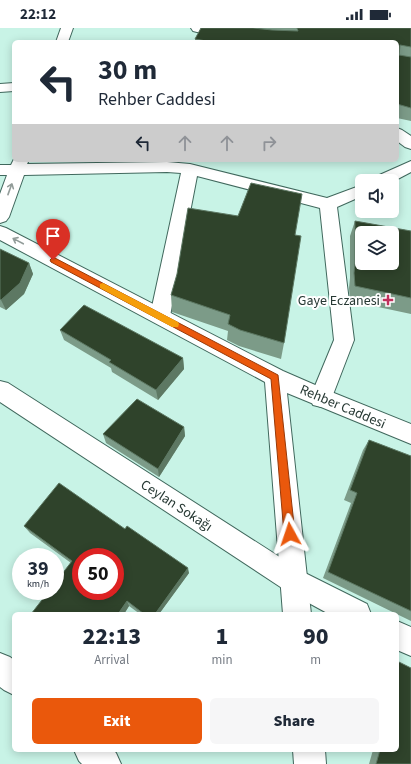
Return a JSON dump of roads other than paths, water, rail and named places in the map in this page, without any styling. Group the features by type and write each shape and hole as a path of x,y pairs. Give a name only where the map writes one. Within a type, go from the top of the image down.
{"street":[{"path":"63,40 67,28"},
{"path":"197,28 232,31 279,40"},
{"path":"0,88 12,87"},
{"path":"399,135 411,144"},
{"path":"0,217 19,165"},
{"path":"0,170 19,165 167,167 190,169 328,204 355,193"},
{"path":"395,174 411,166"},
{"path":"160,316 190,169"},
{"path":"321,398 344,340 328,204"},
{"name":"Rehber Caddesi","path":"0,232 275,377 321,398 411,434"},
{"path":"275,377 297,612"},
{"name":"Ceylan Sokağı","path":"0,390 294,581 353,612"},
{"path":"399,636 411,642"},
{"path":"0,667 12,678"},
{"path":"92,752 105,764"},
{"path":"309,752 310,764"}],"place":[{"name":"Gaye Eczanesi","path":"388,300"}]}
